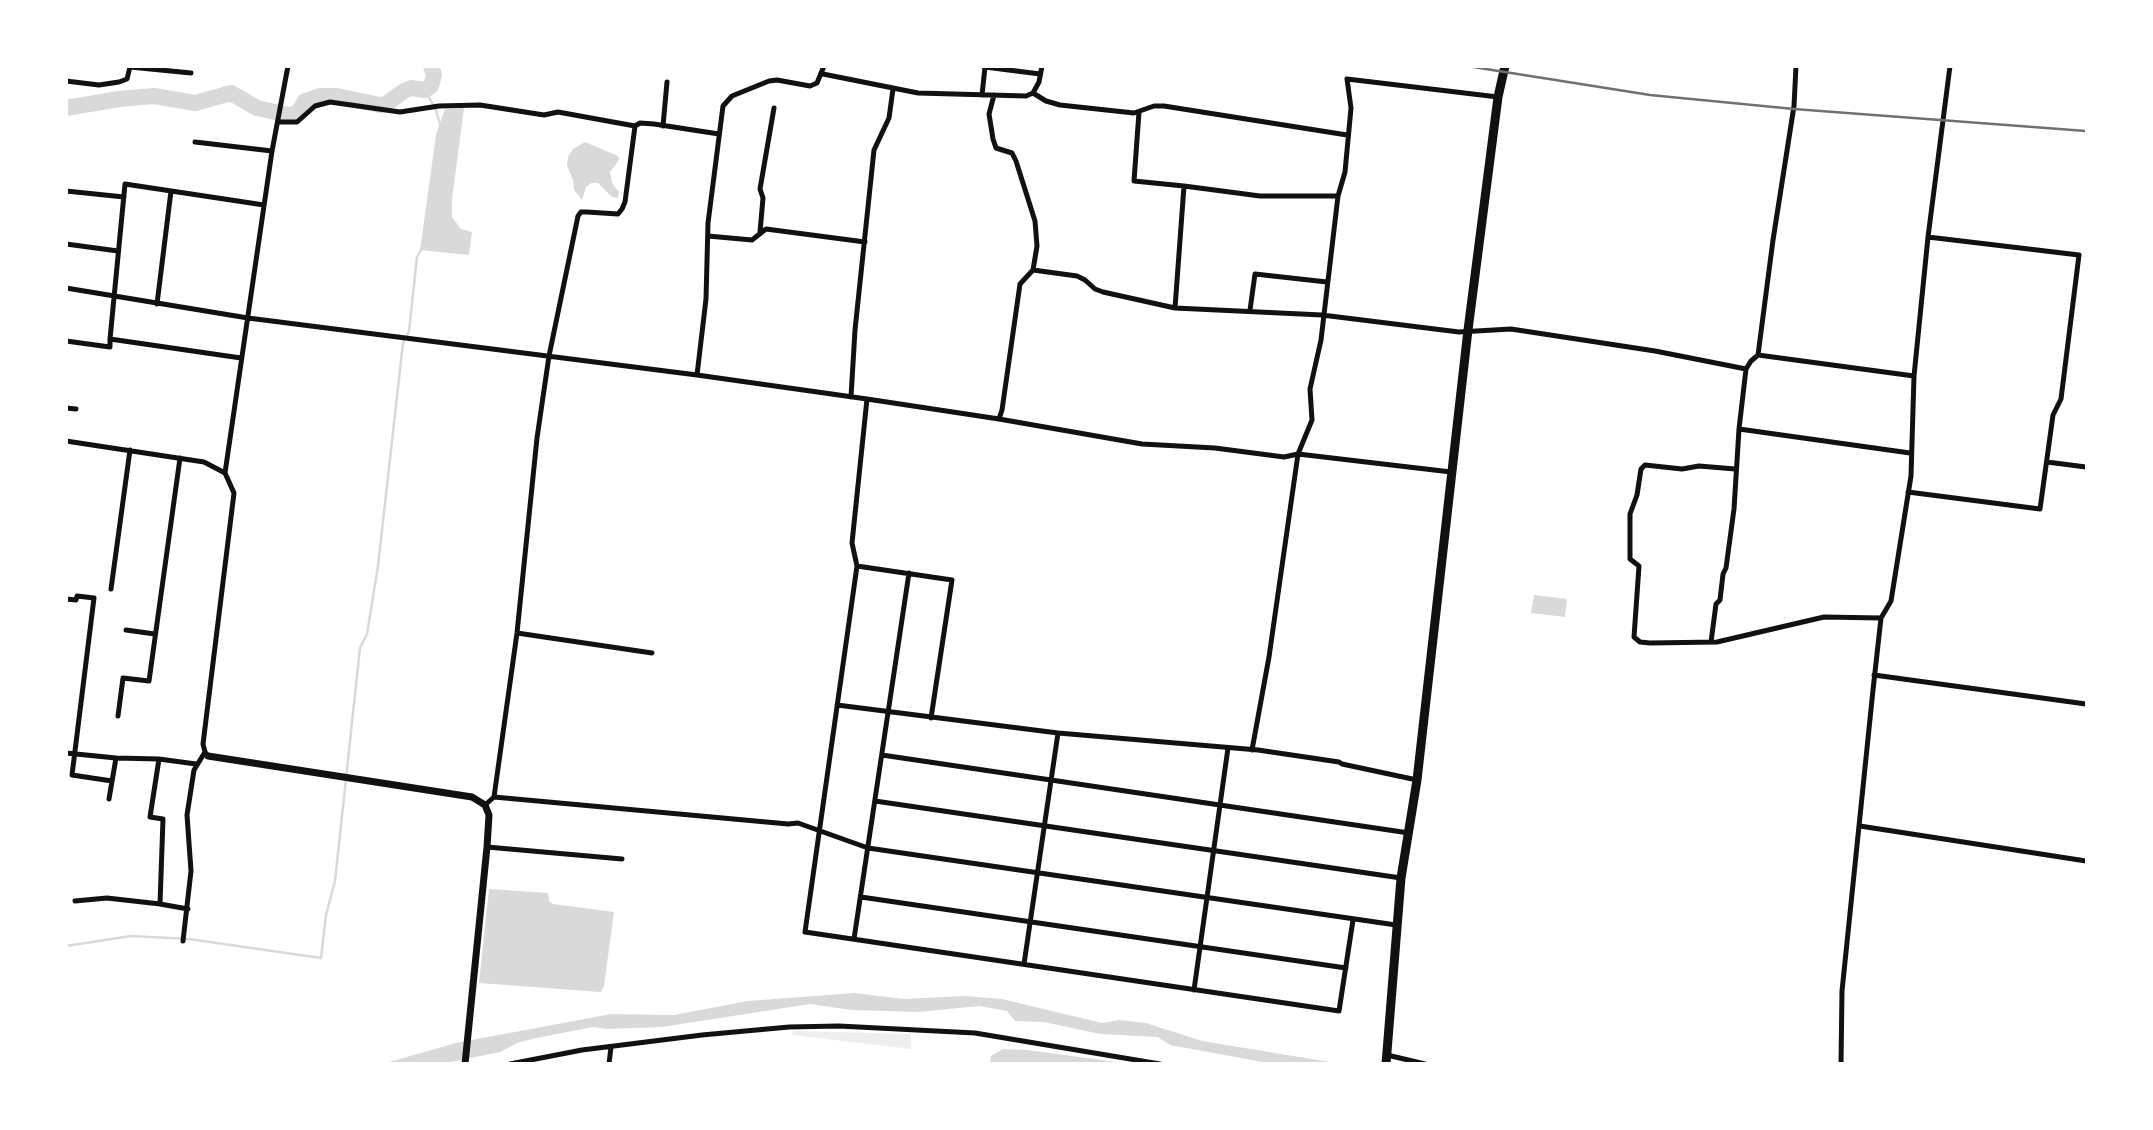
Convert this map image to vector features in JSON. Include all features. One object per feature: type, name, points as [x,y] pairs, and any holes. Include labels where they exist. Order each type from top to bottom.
[{"type":"main road","points":[[1386,1059],[1401,878],[1417,780],[1468,330],[1498,97],[1505,66]]},
{"type":"street","points":[[206,754],[204,735],[234,493],[225,473],[272,151],[288,66]]},
{"type":"street","points":[[698,375],[706,299],[708,236],[723,106],[732,96],[769,81],[810,86],[817,83],[823,74],[824,66]]},
{"type":"street","points":[[823,74],[918,93],[1026,96],[1033,93],[1042,66]]},
{"type":"street","points":[[1758,355],[1794,109],[1796,66]]},
{"type":"street","points":[[1841,1063],[1842,991],[1874,676],[1881,618],[1891,601],[1911,477],[1914,376],[1928,237],[1950,66]]},
{"type":"street","points":[[66,81],[99,85],[118,82],[127,79],[130,67],[191,73]]},
{"type":"street","points":[[982,94],[985,67],[1040,74]]},
{"type":"street","points":[[1252,750],[1269,657],[1298,454],[1312,420],[1310,389],[1321,340],[1338,196],[1345,172],[1351,108],[1347,79],[1498,97]]},
{"type":"street","points":[[663,126],[667,82]]},
{"type":"street","points":[[851,397],[855,330],[874,150],[889,118],[893,89]]},
{"type":"street","points":[[1033,93],[1059,105],[1139,112],[1154,106],[1164,106],[1347,135]]},
{"type":"street","points":[[993,95],[989,114],[993,139],[996,148],[1012,153],[1016,161],[1035,221],[1037,246],[1033,270],[1020,284],[999,419]]},
{"type":"street","points":[[280,117],[297,122],[314,106],[330,102],[400,112],[480,105],[544,115],[558,112],[635,126],[640,123],[719,134]]},
{"type":"street","points":[[760,232],[763,198],[760,189],[774,108]]},
{"type":"street","points":[[1139,112],[1134,181],[1261,195],[1338,196]]},
{"type":"street","points":[[485,805],[494,797],[517,633],[537,438],[549,356],[578,216],[581,212],[618,214],[622,209],[635,126]]},
{"type":"street","points":[[195,142],[272,151]]},
{"type":"street","points":[[66,341],[110,347],[125,184],[264,205]]},
{"type":"street","points":[[1175,308],[1184,186]]},
{"type":"street","points":[[66,191],[124,197]]},
{"type":"street","points":[[157,304],[171,191]]},
{"type":"street","points":[[708,236],[751,240],[766,229],[865,242]]},
{"type":"street","points":[[1908,492],[2040,509],[2053,415],[2061,399],[2079,255],[1928,237]]},
{"type":"street","points":[[66,244],[118,251]]},
{"type":"street","points":[[1033,270],[1077,276],[1103,292],[1175,308],[1322,315],[1459,332],[1511,329],[1655,351],[1746,369]]},
{"type":"street","points":[[1250,310],[1255,274],[1327,282]]},
{"type":"street","points":[[66,288],[248,318],[867,399],[1142,444],[1215,448],[1284,457],[1298,454],[1451,472]]},
{"type":"street","points":[[110,339],[241,358]]},
{"type":"street","points":[[1711,642],[1716,604],[1720,600],[1726,568],[1746,369],[1751,360],[1758,355],[1914,376]]},
{"type":"street","points":[[867,399],[852,543],[857,566],[805,932],[1339,1011],[1353,920]]},
{"type":"street","points":[[66,408],[76,410]]},
{"type":"street","points":[[1739,429],[1910,453]]},
{"type":"street","points":[[66,441],[204,462],[225,473]]},
{"type":"street","points":[[111,589],[130,450]]},
{"type":"street","points":[[118,716],[123,678],[149,681],[180,458]]},
{"type":"street","points":[[2047,462],[2087,467]]},
{"type":"street","points":[[1735,469],[1699,466],[1682,469],[1646,465],[1641,469],[1637,495],[1630,514],[1630,559],[1639,566],[1634,637],[1640,642],[1711,642],[1824,617],[1881,618]]},
{"type":"street","points":[[857,566],[952,580],[932,718]]},
{"type":"street","points":[[854,939],[909,573]]},
{"type":"street","points":[[66,599],[76,600],[77,596],[94,598],[70,753],[72,775],[112,781]]},
{"type":"street","points":[[126,630],[155,634]]},
{"type":"street","points":[[517,633],[652,653]]},
{"type":"street","points":[[1874,676],[2087,704]]},
{"type":"street","points":[[837,705],[1058,733],[1252,750],[1339,762],[1417,780]]},
{"type":"street","points":[[1024,964],[1058,733]]},
{"type":"street","points":[[1194,990],[1228,748]]},
{"type":"street","points":[[70,753],[196,764]]},
{"type":"street","points":[[183,941],[191,871],[187,815],[196,764],[206,754]]},
{"type":"street","points":[[206,754],[472,797],[485,805],[489,815],[487,847],[465,1063]]},
{"type":"street","points":[[882,755],[1409,833]]},
{"type":"street","points":[[109,799],[116,758]]},
{"type":"street","points":[[159,759],[150,817],[163,819],[160,904]]},
{"type":"street","points":[[494,797],[797,823],[868,848],[1396,925]]},
{"type":"street","points":[[875,801],[1401,878]]},
{"type":"street","points":[[1860,826],[2087,860]]},
{"type":"street","points":[[487,847],[622,859]]},
{"type":"street","points":[[861,897],[1346,968]]},
{"type":"street","points":[[75,901],[107,898],[188,909]]},
{"type":"street","points":[[510,1063],[611,1047],[751,1029],[789,1027],[864,1027],[975,1033],[1160,1063]]},
{"type":"street","points":[[609,1063],[611,1047]]},
{"type":"street","points":[[1386,1059],[1425,1063]]},
{"type":"shaded area","points":[[464,108],[452,217],[461,229],[472,232],[469,255],[420,250],[436,135],[445,109]]},
{"type":"shaded area","points":[[585,142],[618,156],[619,160],[610,172],[612,183],[619,192],[618,198],[612,197],[598,183],[591,183],[586,187],[582,200],[574,190],[567,166],[568,157],[573,149]]},
{"type":"shaded area","points":[[1534,595],[1567,599],[1565,617],[1531,613]]},
{"type":"shaded area","points":[[489,889],[548,893],[549,901],[553,904],[614,912],[601,992],[479,983]]},
{"type":"shaded area","points":[[855,993],[903,999],[965,996],[1002,999],[1102,1023],[1119,1020],[1146,1023],[1202,1041],[1336,1063],[1268,1063],[1170,1045],[1158,1037],[1100,1034],[1044,1022],[1015,1021],[1007,1011],[979,1006],[918,1012],[851,1010],[810,1004],[662,1027],[593,1027],[536,1038],[517,1043],[500,1052],[446,1063],[382,1064],[456,1043],[611,1014],[674,1015],[748,1001]]},
{"type":"shaded area","points":[[793,1031],[911,1034],[911,1049],[792,1035]]},
{"type":"shaded area","points":[[1003,1049],[1124,1063],[990,1063],[991,1056]]},
{"type":"waterway","points":[[66,108],[154,96],[195,103],[231,93],[257,108],[289,115],[298,113],[305,101],[320,96],[337,96],[380,105],[411,88],[425,90],[431,86],[434,75],[431,66]]},
{"type":"waterway","points":[[425,90],[436,110],[441,128]]},
{"type":"waterway","points":[[66,946],[131,936],[189,939],[321,958],[326,915],[335,881],[360,648],[367,634],[378,566],[403,343],[409,331],[417,257],[422,248]]},
{"type":"railway","points":[[1467,66],[1650,95],[1794,109],[2086,131]]}]
